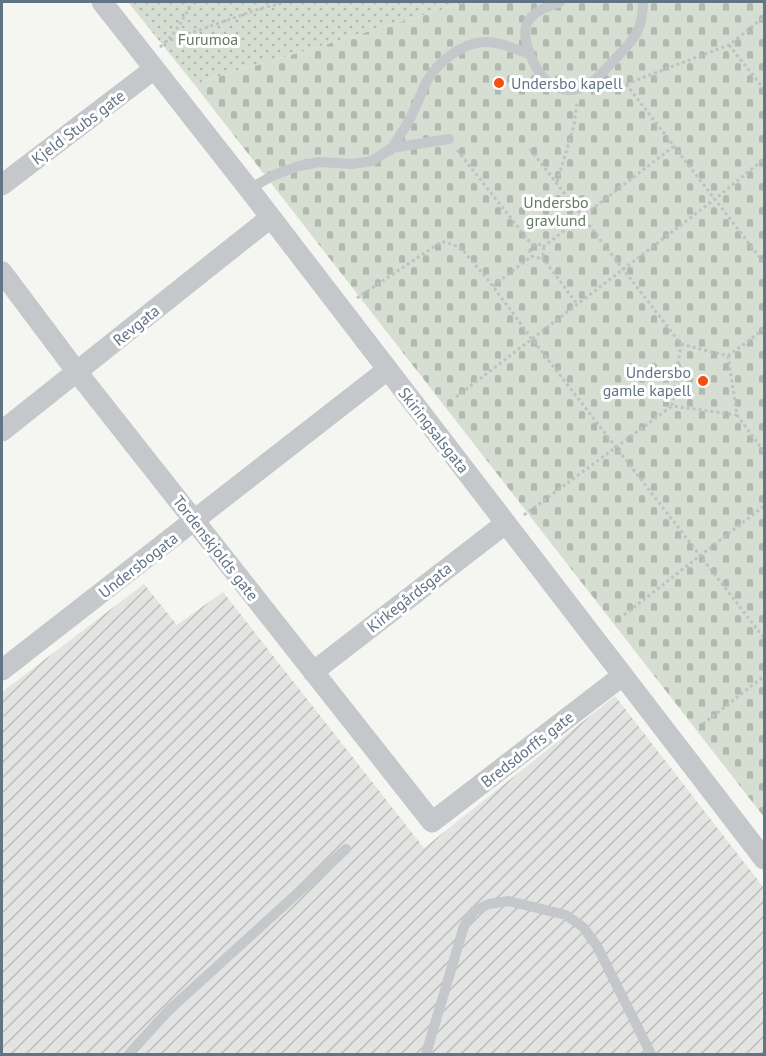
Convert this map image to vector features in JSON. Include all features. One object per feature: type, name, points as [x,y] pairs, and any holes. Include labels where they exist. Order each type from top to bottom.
[{"type":"street","name":"Skiringsalsgata","points":[[102,2],[249,189],[765,859]]},
{"type":"street","name":"Kjeld Stubs gate","points":[[2,185],[154,69]]},
{"type":"street","name":"Revgata","points":[[2,432],[270,218]]},
{"type":"street","name":"Tordenskjolds gate","points":[[2,272],[77,372],[432,822]]},
{"type":"street","name":"Undersbogata","points":[[2,670],[387,370]]},
{"type":"street","name":"Kirkegårdsgata","points":[[312,672],[507,525]]},
{"type":"street","name":"Bredsdorffs gate","points":[[432,822],[622,676]]},
{"type":"lane","points":[[560,2],[535,13],[528,22],[525,34],[529,54],[548,82],[564,90],[577,90],[590,84],[631,42],[640,28],[643,2]]},
{"type":"lane","points":[[392,148],[412,114],[428,79],[451,55],[473,44],[486,41],[500,43],[529,54]]},
{"type":"lane","points":[[249,189],[274,175],[299,166],[319,162],[352,164],[372,161],[392,148],[449,140]]},
{"type":"lane","points":[[129,1054],[168,1011],[346,849]]},
{"type":"lane","points":[[426,1054],[464,926],[474,911],[489,904],[508,901],[566,915],[583,927],[597,946],[651,1054]]},
{"type":"path","points":[[158,48],[183,18],[192,2]]},
{"type":"path","points":[[165,42],[259,9],[286,2]]},
{"type":"path","points":[[765,16],[729,45],[626,84],[765,263]]},
{"type":"path","points":[[729,45],[765,89]]},
{"type":"path","points":[[557,182],[578,107],[577,90]]},
{"type":"path","points":[[449,140],[533,246]]},
{"type":"path","points":[[543,248],[674,146]]},
{"type":"path","points":[[530,148],[681,344],[728,356]]},
{"type":"path","points":[[456,397],[765,159]]},
{"type":"path","points":[[340,309],[438,244],[444,242],[460,247],[765,638]]},
{"type":"path","points":[[542,257],[537,259],[532,256],[530,249],[537,244],[543,248]]},
{"type":"path","points":[[542,257],[543,248]]},
{"type":"path","points":[[492,286],[532,256]]},
{"type":"path","points":[[542,257],[577,304]]},
{"type":"path","points":[[728,356],[765,328]]},
{"type":"path","points":[[672,406],[681,344]]},
{"type":"path","points":[[728,356],[737,415],[765,453]]},
{"type":"path","points":[[507,525],[672,406],[737,415]]},
{"type":"path","points":[[624,615],[765,506]]},
{"type":"path","points":[[703,723],[765,676]]},
{"type":"shaded area","points":[[144,584],[177,625],[223,592],[424,848],[615,696],[764,888],[764,1054],[2,1054],[2,692]]},
{"type":"green space","name":"Furumoa","points":[[128,2],[466,2],[194,84]]},
{"type":"green space","name":"Undersbo gravlund","points":[[466,2],[764,2],[764,817],[194,84]]},
{"type":"place","name":"Undersbo kapell","points":[[499,83]]},
{"type":"place","name":"Undersbo gamle kapell","points":[[703,381]]}]
